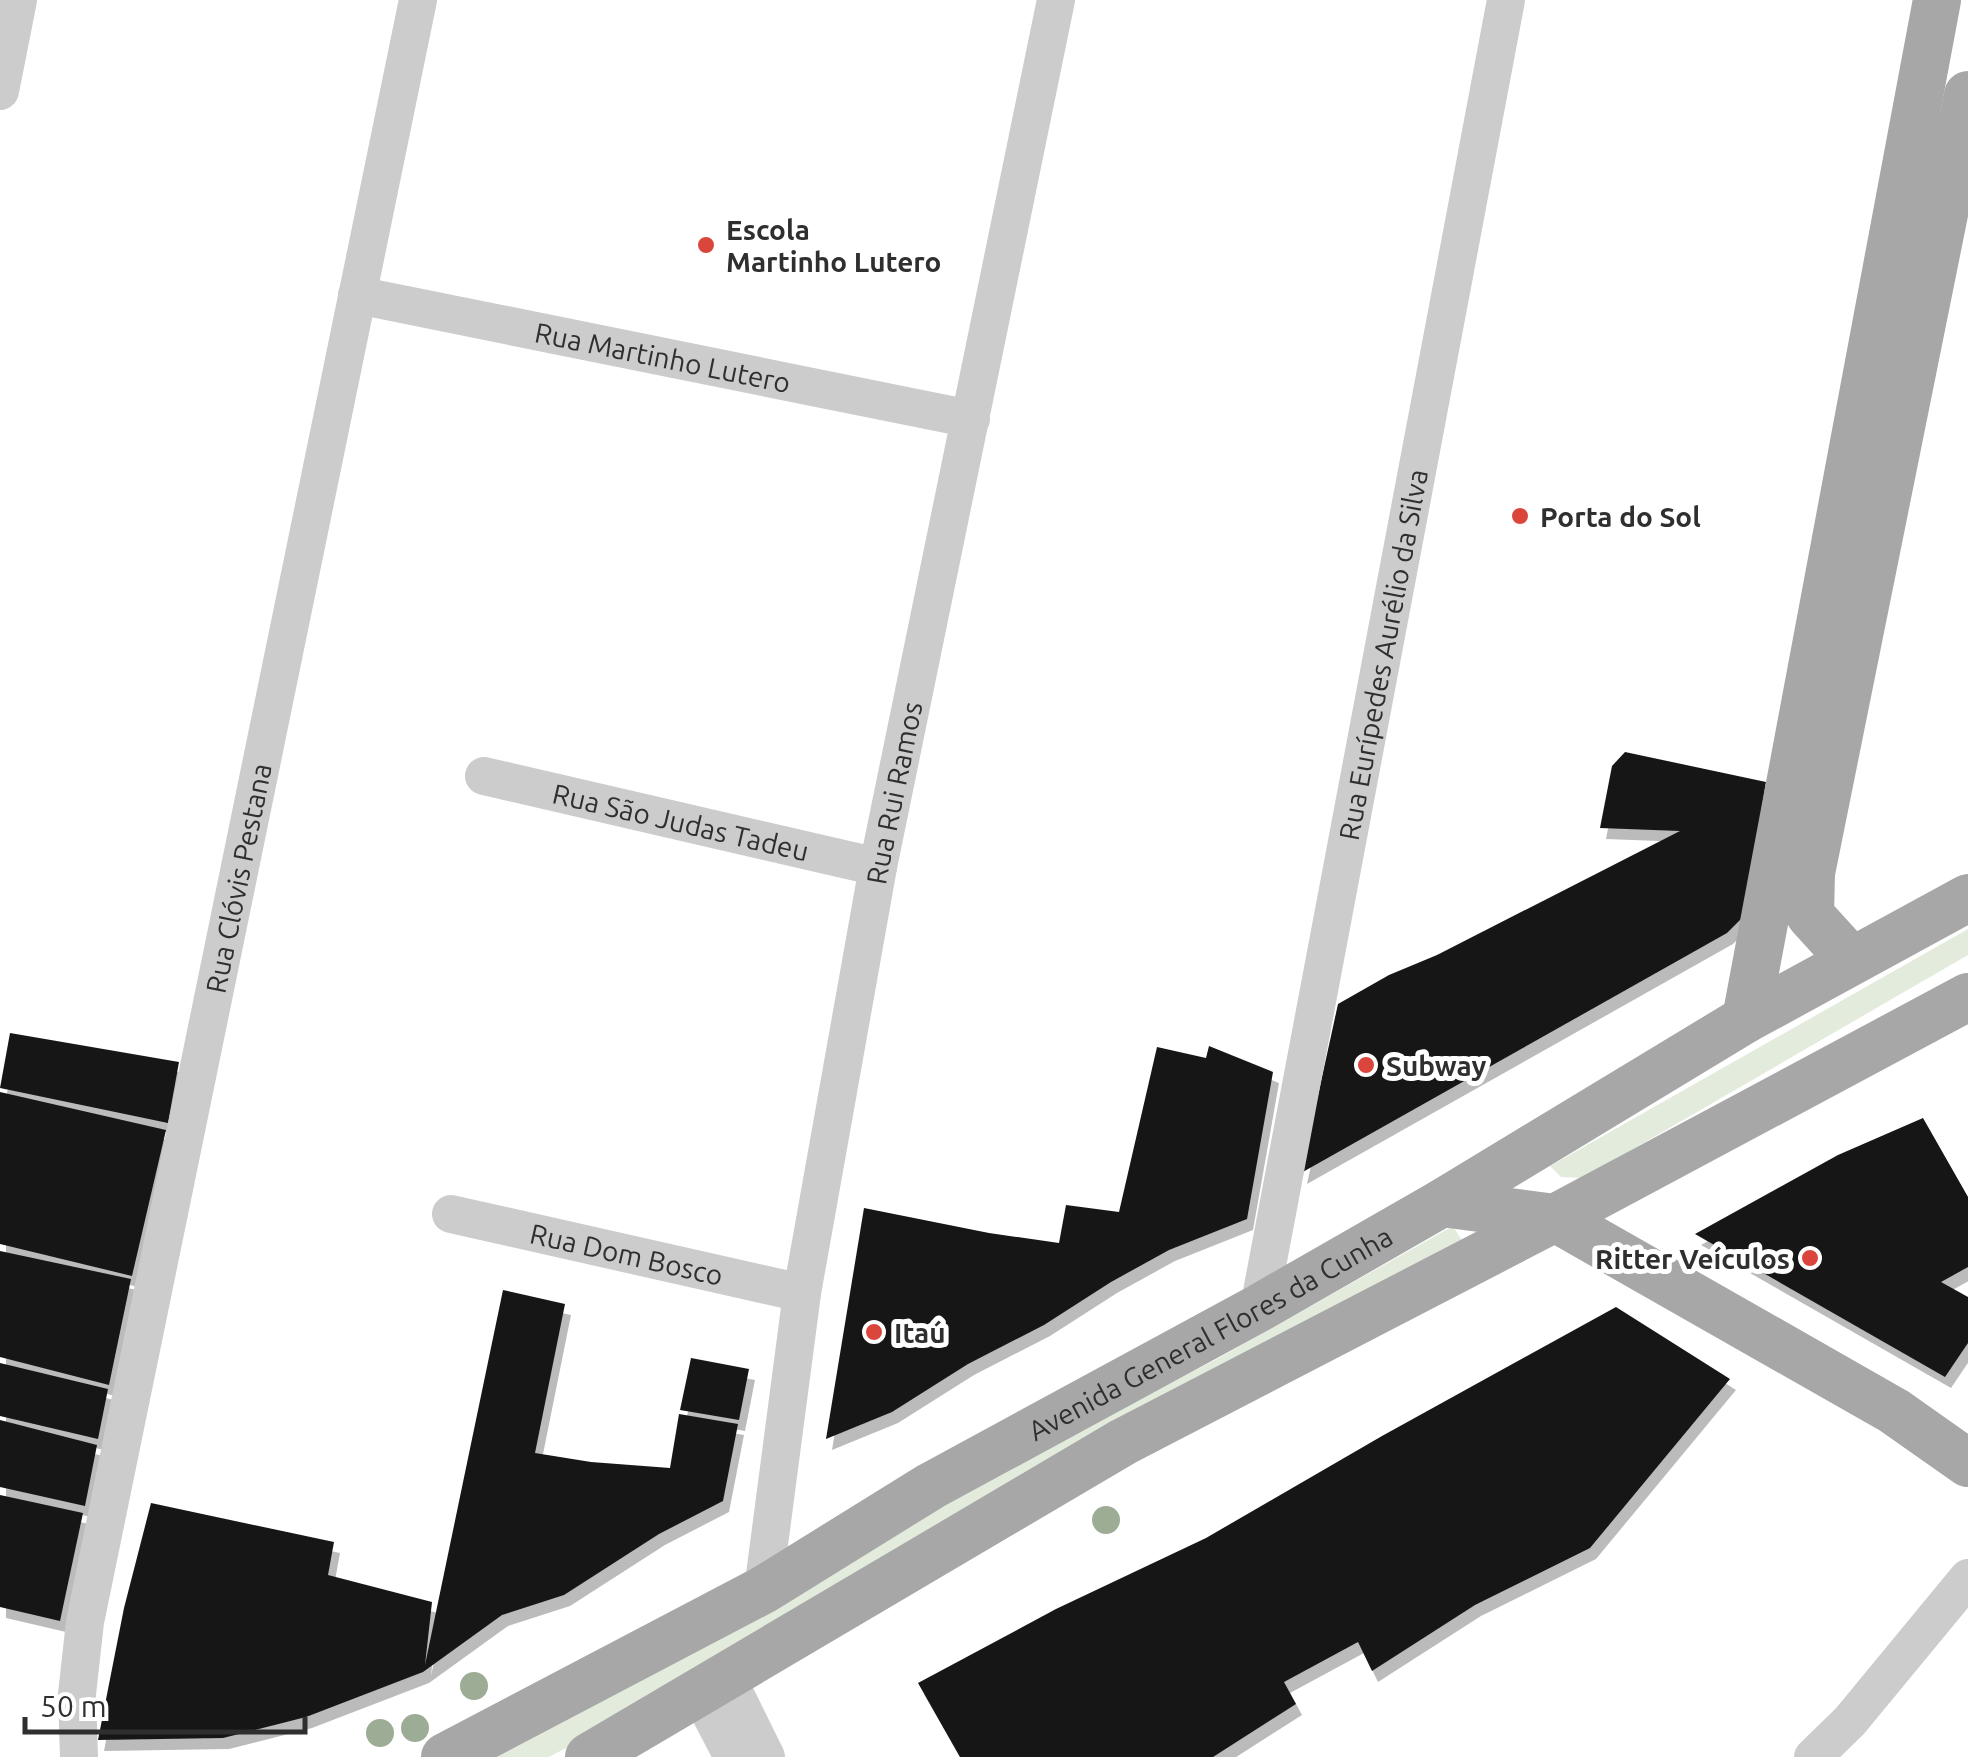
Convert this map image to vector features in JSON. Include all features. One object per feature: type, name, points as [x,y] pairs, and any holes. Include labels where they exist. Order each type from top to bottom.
[{"type":"main road","points":[[1851,960],[1810,915],[1811,873],[1931,252],[1936,0]]},
{"type":"main road","points":[[1746,1019],[1968,95]]},
{"type":"main road","name":"Avenida General Flores da Cunha","points":[[445,1757],[763,1590],[930,1486],[1259,1308],[1442,1204],[1746,1019],[1968,898]]},
{"type":"main road","name":"Avenida General Flores da Cunha","points":[[589,1757],[1123,1442],[1555,1218],[1968,997]]},
{"type":"main road","points":[[1442,1204],[1555,1218],[1894,1411],[1968,1463]]},
{"type":"street","points":[[0,92],[18,0]]},
{"type":"street","name":"Rua Clóvis Pestana","points":[[79,1757],[77,1694],[84,1622],[418,0]]},
{"type":"street","name":"Rua Rui Ramos","points":[[763,1590],[802,1293],[878,866],[1055,0]]},
{"type":"street","name":"Rua Eurípedes Aurélio da Silva","points":[[1259,1308],[1506,0]]},
{"type":"street","name":"Rua Martinho Lutero","points":[[356,295],[971,419]]},
{"type":"street","name":"Rua São Judas Tadeu","points":[[484,776],[878,866]]},
{"type":"street","name":"Rua Dom Bosco","points":[[451,1214],[802,1293]]},
{"type":"street","points":[[1812,1757],[1850,1721],[1968,1578]]},
{"type":"street","points":[[712,1684],[733,1757]]},
{"type":"street","points":[[712,1684],[766,1757]]},
{"type":"shaded area","points":[[1968,929],[1968,955],[1583,1178],[1561,1177],[1550,1166]]},
{"type":"shaded area","points":[[1453,1226],[1463,1242],[700,1677],[549,1757],[495,1757],[991,1475],[1217,1359]]},
{"type":"building","points":[[1625,752],[1766,782],[1744,916],[1727,933],[1301,1173],[1338,1004],[1680,831],[1600,828],[1612,766]]},
{"type":"building","points":[[10,1033],[179,1062],[168,1123],[0,1088]]},
{"type":"building","points":[[1209,1046],[1273,1072],[1247,1219],[1169,1250],[1044,1325],[968,1364],[892,1412],[826,1439],[864,1208],[1059,1243],[1066,1205],[1119,1212],[1157,1047],[1206,1058]]},
{"type":"building","points":[[0,1092],[166,1130],[132,1276],[0,1244]]},
{"type":"building","points":[[1923,1118],[1968,1197],[1968,1267],[1941,1282],[1968,1297],[1968,1343],[1945,1377],[1695,1234],[1838,1155]]},
{"type":"building","points":[[0,1251],[131,1279],[109,1385],[0,1357]]},
{"type":"building","points":[[503,1290],[565,1304],[535,1453],[670,1468],[679,1414],[738,1424],[723,1501],[659,1534],[564,1595],[502,1615],[423,1672],[306,1717],[223,1738],[98,1740],[124,1608],[151,1503],[334,1542],[328,1575],[432,1602],[425,1665]]},
{"type":"building","points":[[1616,1307],[1730,1379],[1590,1548],[1475,1605],[1372,1671],[1358,1642],[1284,1682],[1296,1704],[1213,1757],[960,1757],[918,1683],[1056,1609],[1206,1538]]},
{"type":"building","points":[[691,1358],[749,1369],[739,1420],[680,1410]]},
{"type":"building","points":[[0,1363],[108,1389],[98,1439],[0,1416]]},
{"type":"building","points":[[0,1420],[97,1445],[85,1506],[0,1487]]},
{"type":"building","points":[[0,1495],[83,1513],[60,1621],[0,1607]]},
{"type":"place","name":"Escola Martinho Lutero","points":[[706,245]]},
{"type":"place","name":"Porta do Sol","points":[[1520,516]]},
{"type":"place","name":"Subway","points":[[1366,1065]]},
{"type":"place","name":"Ritter Veículos","points":[[1810,1258]]},
{"type":"place","name":"Itaú","points":[[874,1332]]}]
